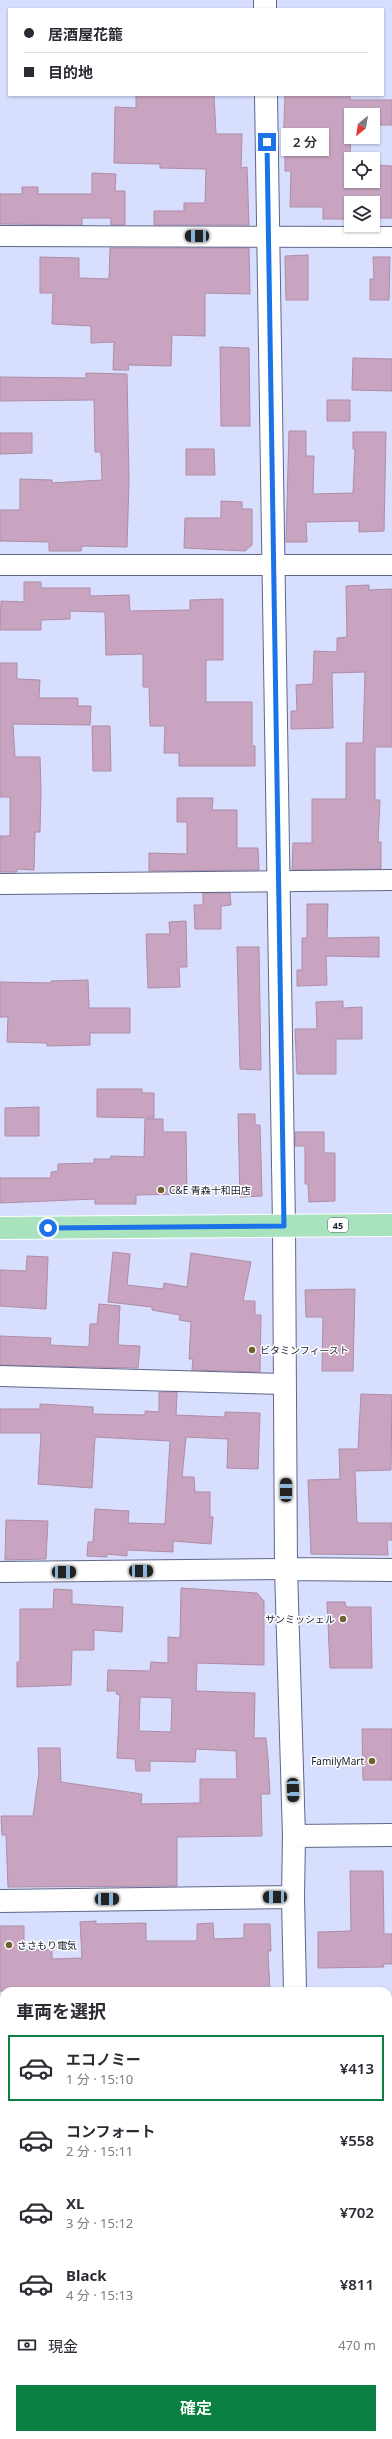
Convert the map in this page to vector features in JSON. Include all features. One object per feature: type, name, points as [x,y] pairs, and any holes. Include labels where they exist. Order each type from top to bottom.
[{"type":"main road","name":"45","points":[[0,1228],[392,1225]]},
{"type":"street","points":[[266,96],[277,881],[284,1226],[286,1569],[294,1836],[293,1897],[295,1987]]},
{"type":"street","points":[[0,236],[392,237]]},
{"type":"street","points":[[0,565],[392,564]]},
{"type":"street","points":[[0,884],[392,880]]},
{"type":"street","points":[[0,1376],[285,1384]]},
{"type":"street","points":[[0,1572],[286,1569],[392,1570]]},
{"type":"street","points":[[294,1836],[392,1835]]},
{"type":"street","points":[[0,1901],[293,1897]]},
{"type":"building","points":[[136,96],[214,96],[216,134],[242,134],[241,168],[247,167],[249,225],[154,225],[154,211],[184,211],[184,203],[205,203],[206,169],[160,168],[160,164],[114,163],[115,107],[136,108]]},
{"type":"building","points":[[285,96],[350,96],[350,100],[392,100],[392,125],[380,125],[380,108],[344,108],[344,144],[350,144],[350,152],[344,152],[344,188],[380,188],[380,165],[392,166],[392,218],[380,218],[380,196],[344,196],[344,219],[323,219],[323,207],[290,207],[291,171],[285,171],[285,151],[283,151]]},
{"type":"building","points":[[92,173],[116,174],[115,191],[125,191],[125,225],[111,225],[111,218],[82,218],[82,225],[0,224],[0,194],[22,194],[22,187],[38,187],[38,194],[92,194]]},
{"type":"building","points":[[110,248],[249,248],[250,294],[205,293],[205,336],[172,335],[171,366],[128,365],[129,370],[113,370],[114,342],[91,343],[91,326],[52,324],[53,293],[40,293],[40,257],[79,258],[79,278],[109,279]]},
{"type":"building","points":[[308,255],[308,300],[286,300],[285,256]]},
{"type":"building","points":[[373,257],[390,257],[389,300],[370,300],[370,279],[374,279]]},
{"type":"building","points":[[220,347],[249,348],[250,426],[221,426]]},
{"type":"building","points":[[353,358],[392,359],[392,391],[352,390]]},
{"type":"building","points":[[86,373],[127,374],[129,480],[127,547],[82,546],[81,551],[49,551],[49,542],[0,541],[0,510],[20,510],[20,479],[52,480],[52,483],[102,480],[101,452],[95,452],[94,400],[0,401],[0,377],[86,378]]},
{"type":"building","points":[[327,400],[350,400],[350,421],[327,421]]},
{"type":"building","points":[[289,431],[306,431],[306,456],[314,456],[313,494],[353,493],[355,449],[353,449],[353,432],[386,432],[384,531],[359,532],[359,521],[306,522],[307,542],[286,542]]},
{"type":"building","points":[[0,433],[32,433],[32,453],[0,454]]},
{"type":"building","points":[[186,449],[214,449],[215,475],[186,475]]},
{"type":"building","points":[[221,501],[242,502],[242,509],[252,509],[252,545],[245,551],[184,548],[185,518],[221,518]]},
{"type":"building","points":[[24,582],[41,582],[41,588],[90,588],[90,596],[129,595],[130,611],[190,610],[190,600],[223,599],[223,660],[206,660],[206,702],[252,702],[252,746],[255,746],[255,766],[179,766],[179,753],[164,753],[165,726],[150,726],[149,687],[143,687],[143,654],[106,655],[105,612],[70,611],[70,619],[41,620],[41,630],[0,630],[1,601],[24,602]]},
{"type":"building","points":[[369,585],[369,590],[392,589],[392,747],[375,747],[375,800],[380,800],[378,842],[381,842],[381,869],[292,870],[293,843],[312,843],[312,799],[346,799],[346,743],[363,743],[365,672],[332,673],[333,728],[291,729],[291,711],[297,711],[296,685],[313,684],[314,651],[337,652],[337,638],[347,637],[346,586]]},
{"type":"building","points":[[0,663],[17,663],[17,679],[40,680],[39,698],[78,698],[78,706],[91,706],[90,725],[13,724],[15,757],[40,757],[40,832],[35,832],[34,870],[17,869],[17,872],[0,872],[0,836],[10,836],[10,797],[0,797]]},
{"type":"building","points":[[92,726],[110,726],[111,771],[93,771]]},
{"type":"building","points":[[177,798],[213,798],[212,810],[237,810],[237,848],[258,848],[259,870],[149,871],[149,853],[187,854],[187,822],[177,822]]},
{"type":"building","points":[[203,893],[230,893],[231,905],[221,906],[221,929],[195,929],[194,905],[203,905]]},
{"type":"building","points":[[307,904],[328,904],[327,938],[379,937],[379,957],[326,956],[327,985],[297,986],[297,970],[302,970],[302,938],[307,938]]},
{"type":"building","points":[[186,921],[187,967],[179,967],[180,987],[148,988],[146,934],[170,934],[169,922]]},
{"type":"building","points":[[237,947],[259,947],[261,1070],[240,1069]]},
{"type":"building","points":[[88,980],[89,1008],[130,1008],[130,1033],[90,1033],[90,1045],[47,1046],[47,1043],[7,1042],[8,1017],[0,1017],[0,982],[51,983],[51,981]]},
{"type":"building","points":[[343,1001],[343,1008],[362,1007],[362,1039],[336,1039],[336,1074],[297,1074],[295,1029],[317,1029],[316,1002]]},
{"type":"building","points":[[97,1089],[142,1089],[142,1093],[154,1093],[154,1118],[97,1117]]},
{"type":"building","points":[[39,1107],[39,1136],[5,1136],[5,1108]]},
{"type":"building","points":[[238,1114],[255,1114],[255,1125],[260,1125],[262,1196],[240,1197]]},
{"type":"building","points":[[145,1119],[163,1119],[163,1132],[186,1132],[187,1194],[136,1195],[136,1204],[95,1204],[95,1199],[0,1203],[0,1178],[51,1178],[51,1172],[58,1171],[58,1164],[94,1163],[94,1159],[111,1159],[111,1156],[144,1157]]},
{"type":"building","points":[[295,1132],[324,1132],[324,1153],[335,1153],[335,1201],[309,1202],[308,1184],[305,1184],[305,1146],[295,1146]]},
{"type":"building","points":[[113,1252],[130,1254],[127,1285],[163,1289],[164,1283],[187,1287],[191,1253],[251,1262],[243,1301],[255,1301],[255,1315],[261,1315],[260,1372],[192,1370],[193,1359],[189,1359],[191,1322],[179,1320],[180,1315],[152,1310],[152,1307],[108,1302]]},
{"type":"building","points":[[27,1256],[48,1257],[46,1309],[0,1306],[0,1270],[26,1271]]},
{"type":"building","points":[[355,1289],[353,1371],[322,1371],[323,1317],[306,1317],[305,1290]]},
{"type":"building","points":[[99,1304],[120,1306],[118,1345],[140,1346],[138,1368],[0,1365],[0,1336],[51,1338],[50,1345],[89,1347],[90,1324],[97,1324]]},
{"type":"building","points":[[159,1392],[177,1392],[176,1415],[225,1417],[225,1412],[260,1413],[258,1469],[227,1468],[228,1439],[186,1437],[182,1477],[194,1477],[195,1492],[210,1492],[210,1517],[213,1517],[211,1544],[173,1541],[173,1552],[127,1550],[127,1556],[107,1554],[107,1557],[87,1556],[88,1542],[93,1542],[95,1509],[129,1511],[128,1523],[165,1524],[170,1441],[95,1437],[92,1488],[38,1484],[41,1433],[0,1433],[0,1409],[40,1409],[40,1404],[93,1407],[93,1414],[145,1415],[145,1411],[159,1412]]},
{"type":"building","points":[[361,1394],[392,1395],[391,1470],[355,1471],[357,1523],[392,1523],[392,1540],[387,1540],[388,1555],[311,1554],[308,1480],[340,1479],[339,1449],[358,1449]]},
{"type":"building","points":[[6,1520],[48,1521],[46,1559],[5,1560]]},
{"type":"building","points":[[181,1588],[257,1593],[264,1601],[264,1665],[197,1663],[196,1691],[255,1693],[254,1738],[266,1738],[270,1794],[261,1794],[262,1836],[177,1837],[177,1886],[8,1887],[6,1835],[2,1835],[1,1816],[33,1816],[39,1773],[38,1748],[60,1748],[61,1782],[142,1794],[141,1804],[200,1803],[200,1779],[237,1779],[236,1751],[196,1749],[195,1762],[150,1761],[150,1771],[136,1771],[135,1759],[117,1758],[120,1695],[116,1694],[117,1691],[107,1691],[108,1670],[150,1671],[151,1662],[168,1663],[168,1637],[180,1638]],"holes":[[[140,1697],[172,1698],[171,1732],[139,1731]]]},
{"type":"building","points":[[54,1589],[72,1590],[72,1604],[123,1607],[122,1632],[94,1630],[94,1650],[72,1650],[71,1685],[17,1687],[17,1662],[20,1662],[20,1609],[53,1609]]},
{"type":"building","points":[[327,1602],[345,1602],[346,1607],[371,1607],[372,1668],[330,1668]]},
{"type":"building","points":[[362,1729],[392,1729],[392,1780],[363,1780]]},
{"type":"building","points":[[350,1871],[383,1871],[384,1934],[392,1934],[392,1964],[383,1964],[384,1967],[318,1968],[318,1932],[351,1931]]},
{"type":"building","points":[[96,1921],[96,1924],[146,1923],[146,1941],[196,1941],[197,1924],[213,1923],[214,1939],[244,1938],[244,1924],[270,1924],[271,1951],[268,1951],[270,1987],[0,1987],[0,1926],[24,1926],[24,1950],[52,1950],[52,1959],[82,1958],[80,1922]]},
{"type":"place","name":"C&E 青森十和田店","points":[[161,1190]]},
{"type":"place","name":"ビタミンフィースト","points":[[252,1350]]},
{"type":"place","name":"サンミッシェル","points":[[343,1619]]},
{"type":"place","name":"FamilyMart","points":[[372,1761]]},
{"type":"place","name":"ささもり電気","points":[[9,1945]]},
{"type":"route","points":[[48,1228],[284,1226],[276,865],[267,142]]}]
